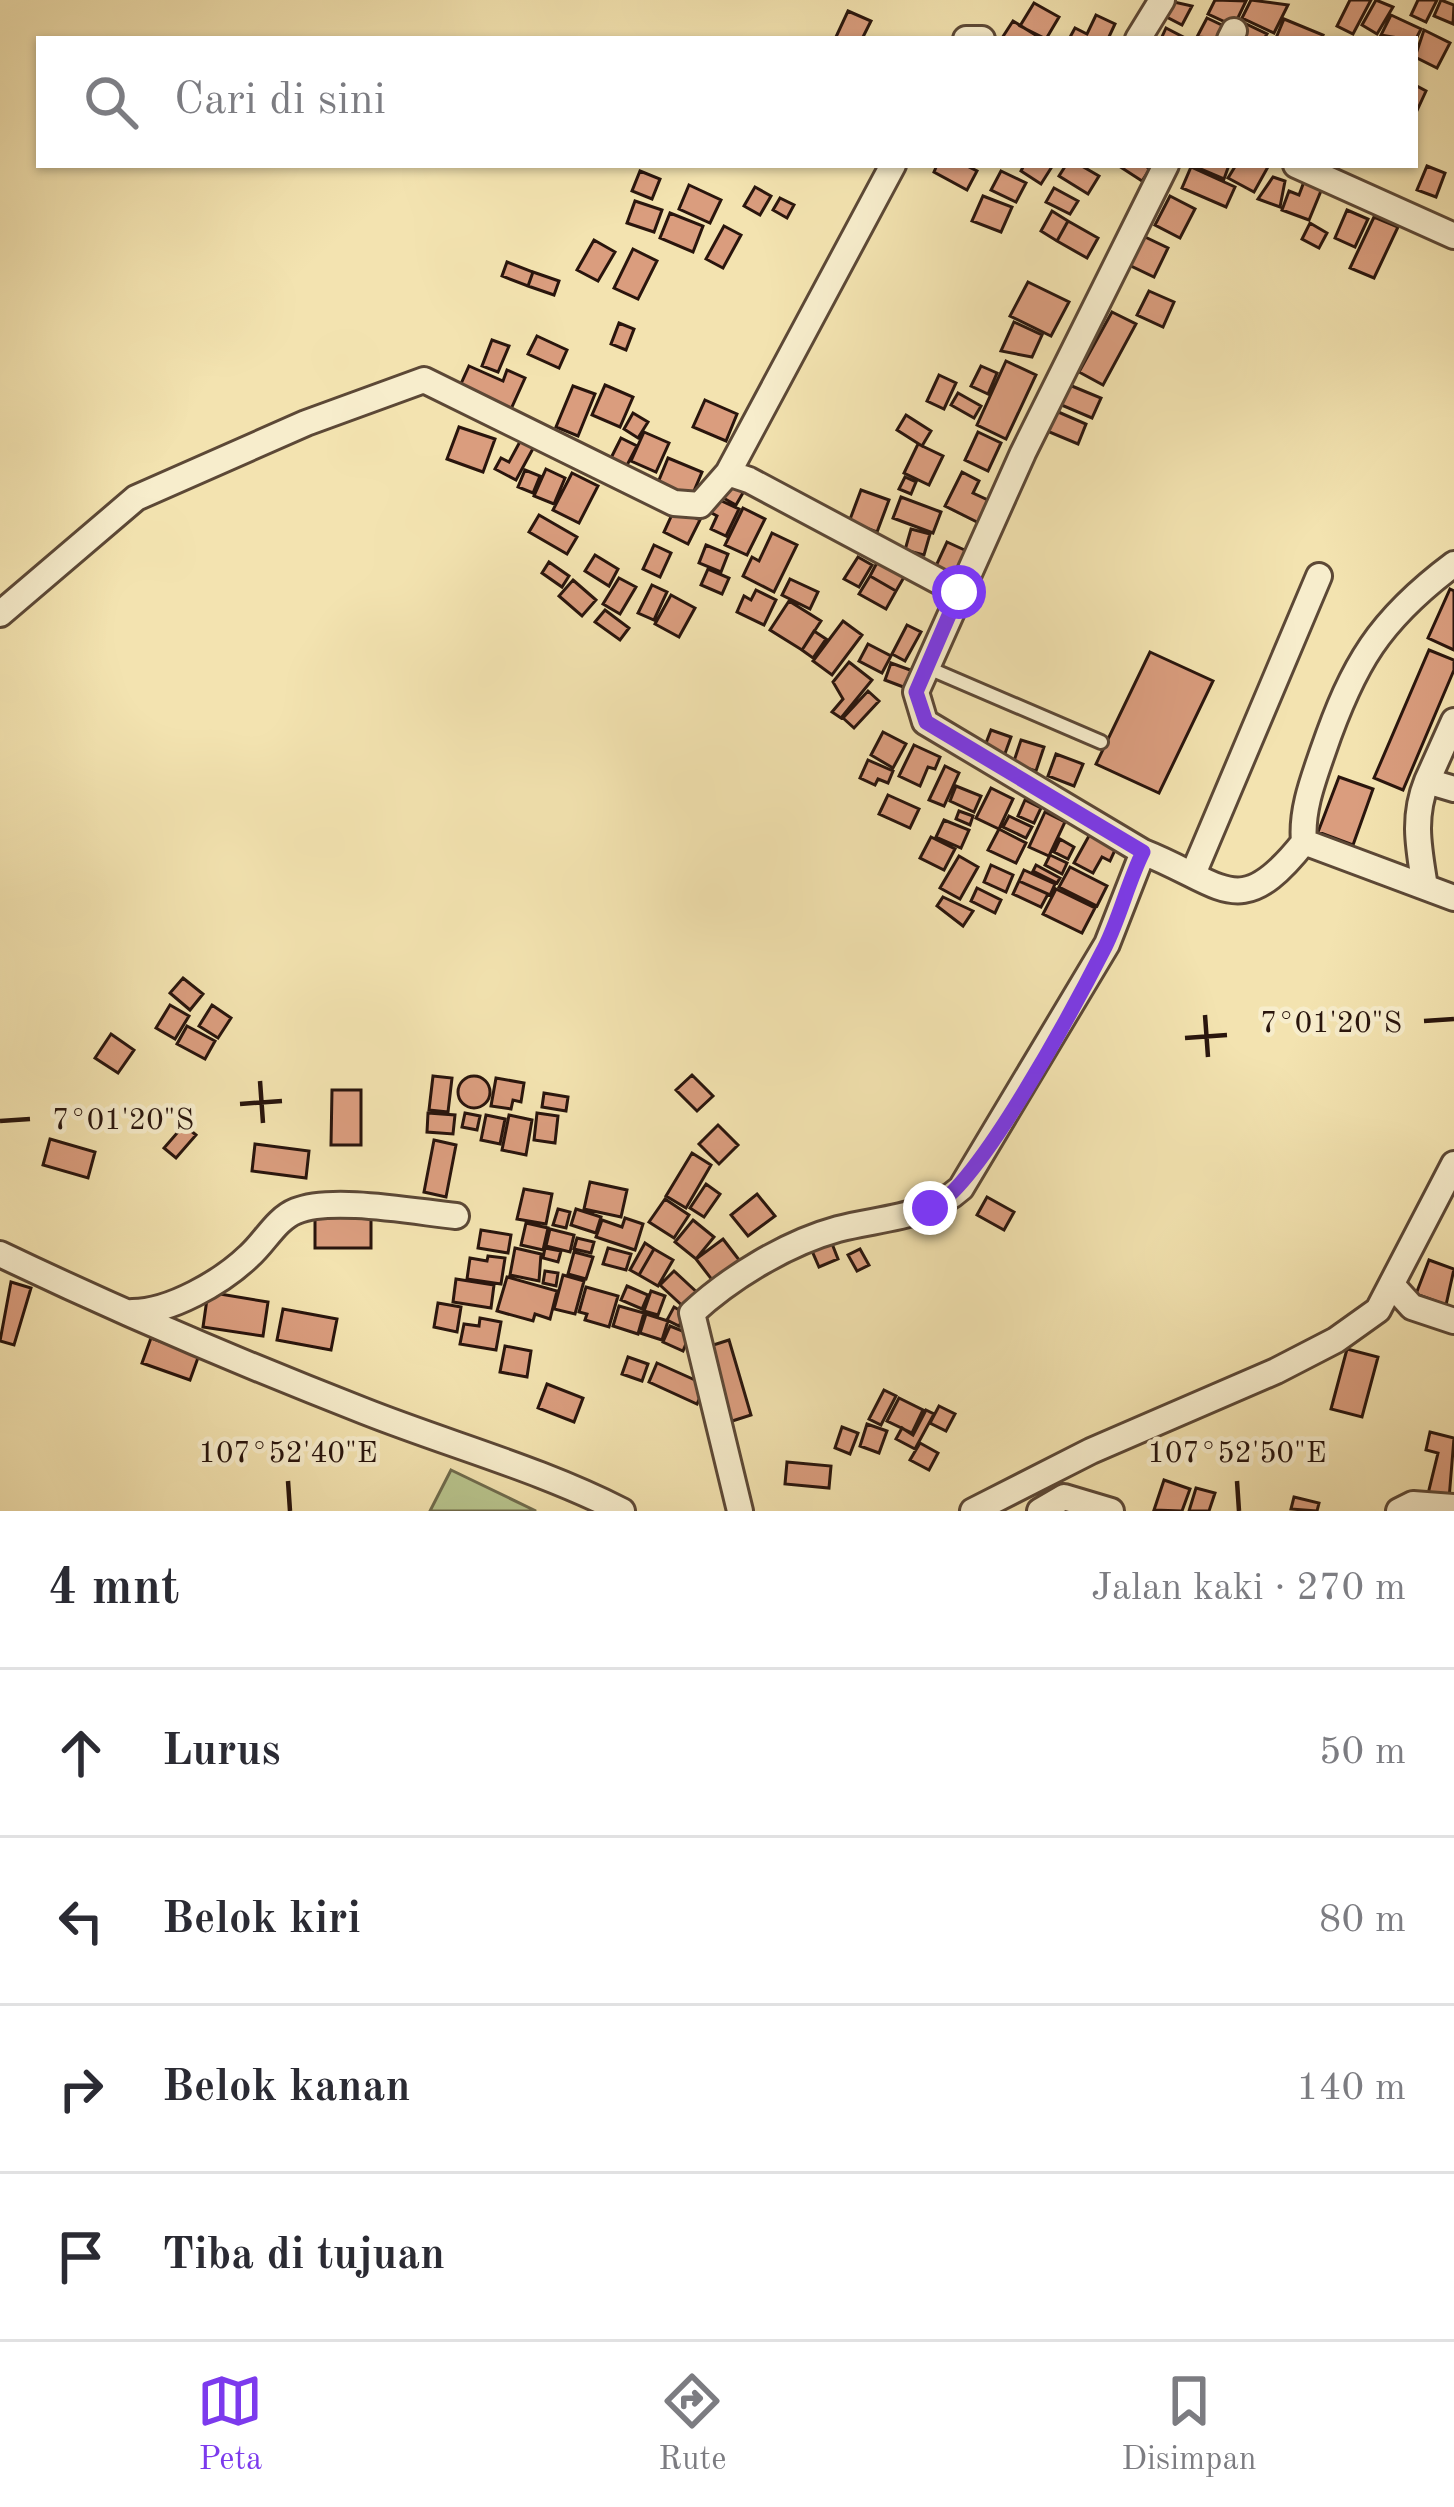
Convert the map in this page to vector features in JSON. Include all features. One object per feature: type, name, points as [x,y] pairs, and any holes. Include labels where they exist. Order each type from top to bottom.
[{"type":"street","points":[[1140,36],[1162,0]]},
{"type":"street","points":[[0,614],[136,498],[415,381],[430,382],[674,503],[700,505],[728,473],[891,168]]},
{"type":"street","points":[[1165,168],[926,667],[916,692],[926,722],[1143,852],[1226,890],[1256,890],[1279,874],[1304,842],[1313,780],[1358,659],[1391,618],[1454,564]]},
{"type":"street","points":[[1303,168],[1454,236]]},
{"type":"street","points":[[728,473],[959,592]]},
{"type":"street","points":[[1193,874],[1319,576]]},
{"type":"street","points":[[1424,887],[1416,821],[1427,781],[1454,721]]},
{"type":"street","points":[[1427,781],[1454,789]]},
{"type":"street","points":[[1304,842],[1454,898]]},
{"type":"street","points":[[740,1511],[692,1313],[796,1245],[836,1230],[938,1206],[961,1188],[1107,944],[1143,852]]},
{"type":"street","points":[[985,1509],[1336,1340],[1378,1310],[1454,1163]]},
{"type":"street","points":[[124,1312],[160,1309],[218,1279],[248,1258],[285,1217],[308,1207],[456,1216]]},
{"type":"street","points":[[0,1254],[124,1312],[364,1411],[560,1480],[622,1511]]},
{"type":"street","points":[[1393,1286],[1412,1307],[1454,1321]]},
{"type":"street","points":[[1040,1511],[1064,1497],[1111,1511]]},
{"type":"street","points":[[1400,1511],[1413,1504],[1454,1507]]},
{"type":"lane","points":[[926,667],[1101,742]]},
{"type":"green space","points":[[451,1470],[536,1511],[430,1511]]},
{"type":"building","points":[[1165,0],[1192,6],[1182,25],[1159,13]]},
{"type":"building","points":[[1215,0],[1246,1],[1234,26],[1208,14]]},
{"type":"building","points":[[1251,0],[1288,5],[1274,33],[1242,18]]},
{"type":"building","points":[[1350,0],[1371,0],[1353,34],[1337,26]]},
{"type":"building","points":[[1376,0],[1393,7],[1377,34],[1362,25]]},
{"type":"building","points":[[1418,0],[1437,0],[1426,22],[1411,15]]},
{"type":"building","points":[[1441,0],[1454,5],[1453,24],[1434,16]]},
{"type":"building","points":[[1034,3],[1059,17],[1048,36],[1020,26]]},
{"type":"building","points":[[848,11],[871,21],[864,36],[836,36]]},
{"type":"building","points":[[1096,15],[1115,24],[1109,36],[1071,36],[1075,28],[1087,34]]},
{"type":"building","points":[[1391,15],[1421,29],[1418,36],[1381,35]]},
{"type":"building","points":[[1207,18],[1230,29],[1226,36],[1198,36]]},
{"type":"building","points":[[1284,19],[1323,35],[1322,36],[1277,36]]},
{"type":"building","points":[[1013,21],[1037,36],[1003,36]]},
{"type":"building","points":[[1242,22],[1267,34],[1266,36],[1236,36]]},
{"type":"building","points":[[1424,30],[1450,43],[1437,68],[1418,58]]},
{"type":"building","points":[[1427,166],[1445,173],[1436,197],[1417,190]]},
{"type":"building","points":[[936,168],[977,171],[967,190],[934,172]]},
{"type":"building","points":[[1022,168],[1051,168],[1041,184]]},
{"type":"building","points":[[1064,168],[1085,168],[1099,176],[1088,194],[1059,176]]},
{"type":"building","points":[[1122,168],[1148,168],[1142,181]]},
{"type":"building","points":[[1191,168],[1235,187],[1226,207],[1182,188]]},
{"type":"building","points":[[1198,168],[1228,168],[1224,179]]},
{"type":"building","points":[[1234,168],[1267,168],[1254,192],[1228,178]]},
{"type":"building","points":[[640,171],[660,179],[652,199],[632,191]]},
{"type":"building","points":[[1001,171],[1026,183],[1016,202],[991,190]]},
{"type":"building","points":[[1273,177],[1285,181],[1280,207],[1258,199]]},
{"type":"building","points":[[1305,179],[1323,186],[1309,220],[1282,210],[1289,191],[1299,195]]},
{"type":"building","points":[[689,185],[721,200],[710,223],[679,209]]},
{"type":"building","points":[[755,187],[771,196],[760,215],[744,206]]},
{"type":"building","points":[[1054,188],[1078,201],[1070,214],[1046,202]]},
{"type":"building","points":[[983,196],[1012,207],[1001,232],[972,221]]},
{"type":"building","points":[[1170,196],[1195,209],[1180,238],[1155,225]]},
{"type":"building","points":[[780,198],[794,205],[787,218],[773,210]]},
{"type":"building","points":[[635,201],[662,210],[654,232],[627,223]]},
{"type":"building","points":[[1347,210],[1368,219],[1355,247],[1335,238]]},
{"type":"building","points":[[1052,211],[1068,221],[1057,241],[1041,231]]},
{"type":"building","points":[[670,213],[703,226],[693,252],[660,238]]},
{"type":"building","points":[[1374,217],[1398,227],[1374,278],[1350,268]]},
{"type":"building","points":[[1068,221],[1098,238],[1087,258],[1057,241]]},
{"type":"building","points":[[1310,223],[1327,233],[1319,248],[1302,239]]},
{"type":"building","points":[[724,226],[741,235],[723,268],[706,259]]},
{"type":"building","points":[[1143,236],[1168,248],[1154,277],[1129,265]]},
{"type":"building","points":[[594,240],[615,252],[598,281],[577,270]]},
{"type":"building","points":[[633,249],[657,261],[638,299],[614,288]]},
{"type":"building","points":[[507,262],[533,272],[528,286],[502,276]]},
{"type":"building","points":[[533,272],[559,281],[554,295],[528,286]]},
{"type":"building","points":[[1028,282],[1069,302],[1051,336],[1010,316]]},
{"type":"building","points":[[1149,291],[1174,302],[1163,327],[1137,315]]},
{"type":"building","points":[[1112,312],[1136,324],[1103,385],[1079,372]]},
{"type":"building","points":[[1014,322],[1042,335],[1032,357],[1001,351]]},
{"type":"building","points":[[619,323],[634,329],[626,350],[611,344]]},
{"type":"building","points":[[537,336],[567,350],[559,368],[528,354]]},
{"type":"building","points":[[492,340],[509,346],[498,372],[482,366]]},
{"type":"building","points":[[1006,361],[1036,375],[1006,439],[977,425]]},
{"type":"building","points":[[469,366],[503,381],[507,370],[525,378],[511,409],[460,386]]},
{"type":"building","points":[[981,366],[997,373],[988,394],[971,386]]},
{"type":"building","points":[[939,375],[956,383],[944,409],[927,401]]},
{"type":"building","points":[[1067,384],[1101,398],[1092,418],[1059,404]]},
{"type":"building","points":[[605,385],[633,397],[620,427],[592,415]]},
{"type":"building","points":[[573,386],[595,394],[578,436],[556,427]]},
{"type":"building","points":[[958,393],[981,406],[974,418],[951,405]]},
{"type":"building","points":[[705,400],[737,414],[726,441],[693,427]]},
{"type":"building","points":[[1056,411],[1086,424],[1078,444],[1047,431]]},
{"type":"building","points":[[633,413],[648,422],[638,438],[624,429]]},
{"type":"building","points":[[906,415],[931,431],[922,446],[897,430]]},
{"type":"building","points":[[459,427],[495,439],[483,472],[447,459]]},
{"type":"building","points":[[644,432],[669,443],[656,472],[631,461]]},
{"type":"building","points":[[978,432],[1001,443],[988,471],[965,460]]},
{"type":"building","points":[[523,436],[536,443],[516,480],[495,469],[501,458],[509,462]]},
{"type":"building","points":[[621,438],[637,446],[624,471],[609,462]]},
{"type":"building","points":[[918,444],[943,456],[929,485],[904,473]]},
{"type":"building","points":[[668,458],[702,472],[691,498],[657,485]]},
{"type":"building","points":[[546,469],[565,478],[554,504],[534,496]]},
{"type":"building","points":[[525,470],[540,476],[533,493],[518,487]]},
{"type":"building","points":[[962,472],[979,481],[973,493],[990,501],[979,523],[945,506]]},
{"type":"building","points":[[572,473],[598,486],[579,523],[553,510]]},
{"type":"building","points":[[905,477],[916,482],[911,494],[899,489]]},
{"type":"building","points":[[723,480],[744,491],[736,505],[716,494]]},
{"type":"building","points":[[861,490],[889,500],[877,532],[849,522]]},
{"type":"building","points":[[713,497],[739,509],[726,536],[711,529],[717,516],[706,510]]},
{"type":"building","points":[[901,497],[941,512],[933,533],[893,518]]},
{"type":"building","points":[[675,508],[700,520],[688,544],[664,532]]},
{"type":"building","points":[[743,508],[765,519],[747,555],[725,545]]},
{"type":"building","points":[[539,515],[577,537],[567,554],[529,532]]},
{"type":"building","points":[[911,529],[930,534],[924,555],[905,550]]},
{"type":"building","points":[[772,533],[797,545],[774,592],[743,576],[752,557],[759,561]]},
{"type":"building","points":[[947,542],[971,553],[959,579],[935,568]]},
{"type":"building","points":[[654,545],[671,553],[660,577],[643,569]]},
{"type":"building","points":[[706,545],[728,554],[721,572],[699,563]]},
{"type":"building","points":[[595,555],[618,569],[609,586],[585,571]]},
{"type":"building","points":[[858,557],[872,565],[859,587],[844,579]]},
{"type":"building","points":[[880,557],[907,572],[896,591],[870,576]]},
{"type":"building","points":[[549,562],[569,576],[562,587],[542,573]]},
{"type":"building","points":[[708,569],[729,578],[722,594],[701,585]]},
{"type":"building","points":[[870,576],[896,591],[886,609],[859,594]]},
{"type":"building","points":[[619,578],[636,587],[620,614],[603,604]]},
{"type":"building","points":[[790,579],[818,592],[810,609],[782,595]]},
{"type":"building","points":[[573,580],[596,600],[582,616],[559,596]]},
{"type":"building","points":[[652,585],[667,592],[654,620],[638,613]]},
{"type":"building","points":[[1450,589],[1454,591],[1454,650],[1428,638]]},
{"type":"building","points":[[756,590],[776,600],[764,625],[737,612],[744,596],[751,600]]},
{"type":"building","points":[[671,595],[695,608],[679,637],[655,624]]},
{"type":"building","points":[[789,601],[821,621],[802,650],[770,630]]},
{"type":"building","points":[[605,610],[629,628],[620,640],[595,622]]},
{"type":"building","points":[[843,621],[862,635],[832,675],[813,661]]},
{"type":"building","points":[[907,625],[921,632],[905,661],[892,654]]},
{"type":"building","points":[[814,631],[826,639],[813,658],[802,650]]},
{"type":"building","points":[[868,644],[891,656],[882,673],[859,661]]},
{"type":"building","points":[[1429,650],[1454,660],[1454,670],[1403,790],[1374,778]]},
{"type":"building","points":[[1150,652],[1213,681],[1159,793],[1096,764]]},
{"type":"building","points":[[849,662],[872,680],[841,718],[832,712],[843,699],[833,682]]},
{"type":"building","points":[[891,663],[913,671],[906,688],[885,680]]},
{"type":"building","points":[[868,691],[879,701],[854,728],[843,718]]},
{"type":"building","points":[[991,730],[1011,737],[1003,759],[983,751]]},
{"type":"building","points":[[883,732],[906,744],[893,768],[871,755]]},
{"type":"building","points":[[1021,740],[1044,747],[1036,771],[1013,764]]},
{"type":"building","points":[[914,745],[940,757],[935,769],[928,767],[920,786],[899,776]]},
{"type":"building","points":[[1056,754],[1083,764],[1074,786],[1048,776]]},
{"type":"building","points":[[868,760],[893,771],[888,783],[878,779],[875,785],[860,778]]},
{"type":"building","points":[[945,766],[959,773],[944,806],[929,800]]},
{"type":"building","points":[[1339,777],[1373,789],[1353,845],[1318,832]]},
{"type":"building","points":[[956,786],[981,796],[974,812],[950,801]]},
{"type":"building","points":[[991,788],[1013,799],[999,829],[976,818]]},
{"type":"building","points":[[888,795],[919,809],[910,828],[879,814]]},
{"type":"building","points":[[1025,800],[1041,808],[1034,823],[1018,816]]},
{"type":"building","points":[[959,811],[973,816],[970,825],[956,819]]},
{"type":"building","points":[[1045,812],[1065,822],[1049,856],[1029,847]]},
{"type":"building","points":[[1009,816],[1032,827],[1026,838],[1003,827]]},
{"type":"building","points":[[944,820],[969,830],[961,848],[936,837]]},
{"type":"building","points":[[999,829],[1026,843],[1016,863],[988,850]]},
{"type":"building","points":[[1090,834],[1116,848],[1110,861],[1102,857],[1093,873],[1074,863]]},
{"type":"building","points":[[931,837],[955,849],[944,870],[920,858]]},
{"type":"building","points":[[1060,839],[1074,847],[1068,859],[1054,852]]},
{"type":"building","points":[[1050,855],[1067,863],[1062,874],[1045,865]]},
{"type":"building","points":[[959,856],[978,867],[960,899],[940,888]]},
{"type":"building","points":[[991,865],[1013,875],[1006,892],[984,882]]},
{"type":"building","points":[[1036,865],[1060,878],[1057,883],[1033,871]]},
{"type":"building","points":[[1070,867],[1107,886],[1097,906],[1059,887]]},
{"type":"building","points":[[1024,870],[1055,884],[1050,895],[1019,881]]},
{"type":"building","points":[[1019,881],[1048,894],[1041,907],[1013,894]]},
{"type":"building","points":[[977,888],[1001,900],[995,913],[971,901]]},
{"type":"building","points":[[1056,889],[1095,908],[1082,933],[1043,914]]},
{"type":"building","points":[[943,897],[973,911],[963,926],[937,906]]},
{"type":"building","points":[[183,978],[203,994],[190,1010],[170,993]]},
{"type":"building","points":[[170,1005],[189,1016],[175,1039],[156,1028]]},
{"type":"building","points":[[212,1005],[231,1018],[218,1038],[199,1026]]},
{"type":"building","points":[[187,1026],[215,1041],[205,1059],[177,1044]]},
{"type":"building","points":[[111,1034],[134,1050],[118,1073],[95,1058]]},
{"type":"building","points":[[692,1075],[713,1096],[697,1111],[676,1090]]},
{"type":"building","points":[[433,1076],[452,1078],[448,1112],[429,1110]]},
{"type":"building","points":[[474,1076],[485,1081],[490,1092],[485,1103],[474,1108],[463,1103],[458,1092],[463,1081]]},
{"type":"building","points":[[496,1078],[524,1083],[521,1102],[513,1100],[511,1109],[491,1106]]},
{"type":"building","points":[[332,1090],[361,1090],[361,1145],[331,1145]]},
{"type":"building","points":[[544,1093],[568,1097],[566,1111],[542,1107]]},
{"type":"building","points":[[428,1113],[455,1115],[453,1134],[427,1132]]},
{"type":"building","points":[[465,1113],[480,1116],[477,1130],[462,1127]]},
{"type":"building","points":[[537,1113],[558,1116],[555,1143],[534,1140]]},
{"type":"building","points":[[486,1115],[505,1119],[500,1144],[481,1140]]},
{"type":"building","points":[[509,1115],[532,1120],[526,1155],[502,1150]]},
{"type":"building","points":[[184,1125],[196,1135],[176,1158],[164,1148]]},
{"type":"building","points":[[718,1125],[738,1145],[719,1164],[699,1144]]},
{"type":"building","points":[[50,1139],[95,1152],[88,1178],[43,1165]]},
{"type":"building","points":[[434,1140],[456,1145],[446,1197],[424,1192]]},
{"type":"building","points":[[255,1144],[309,1151],[306,1178],[252,1171]]},
{"type":"building","points":[[692,1153],[711,1165],[686,1208],[666,1196]]},
{"type":"building","points":[[590,1182],[627,1190],[621,1217],[584,1209]]},
{"type":"building","points":[[706,1184],[720,1194],[704,1217],[690,1208]]},
{"type":"building","points":[[524,1189],[552,1194],[546,1224],[517,1219]]},
{"type":"building","points":[[757,1194],[775,1216],[748,1236],[731,1215]]},
{"type":"building","points":[[987,1197],[1014,1212],[1004,1230],[977,1215]]},
{"type":"building","points":[[665,1199],[689,1215],[674,1238],[649,1222]]},
{"type":"building","points":[[558,1209],[570,1212],[566,1228],[553,1225]]},
{"type":"building","points":[[576,1209],[601,1217],[596,1233],[571,1225]]},
{"type":"building","points":[[315,1216],[371,1216],[371,1248],[315,1248]]},
{"type":"building","points":[[625,1218],[643,1224],[635,1250],[596,1237],[602,1220],[622,1227]]},
{"type":"building","points":[[693,1220],[714,1237],[696,1259],[675,1242]]},
{"type":"building","points":[[526,1223],[548,1228],[543,1250],[521,1245]]},
{"type":"building","points":[[550,1229],[574,1235],[570,1252],[546,1246]]},
{"type":"building","points":[[481,1230],[511,1235],[508,1253],[478,1248]]},
{"type":"building","points":[[829,1236],[838,1259],[819,1267],[809,1244]]},
{"type":"building","points":[[577,1238],[594,1242],[591,1253],[574,1249]]},
{"type":"building","points":[[723,1239],[743,1265],[716,1285],[696,1259]]},
{"type":"building","points":[[645,1243],[654,1249],[639,1275],[630,1270]]},
{"type":"building","points":[[515,1248],[541,1254],[539,1281],[510,1275]]},
{"type":"building","points":[[545,1248],[561,1251],[558,1262],[543,1258]]},
{"type":"building","points":[[608,1248],[631,1254],[626,1270],[603,1264]]},
{"type":"building","points":[[654,1249],[673,1260],[658,1286],[639,1275]]},
{"type":"building","points":[[860,1249],[869,1265],[857,1271],[848,1255]]},
{"type":"building","points":[[574,1252],[593,1257],[586,1279],[568,1274]]},
{"type":"building","points":[[488,1256],[505,1258],[501,1284],[467,1279],[470,1258],[487,1261]]},
{"type":"building","points":[[1429,1260],[1454,1269],[1446,1305],[1416,1294]]},
{"type":"building","points":[[545,1271],[558,1273],[556,1286],[543,1283]]},
{"type":"building","points":[[674,1271],[702,1297],[688,1311],[660,1285]]},
{"type":"building","points":[[563,1275],[584,1281],[575,1314],[554,1309]]},
{"type":"building","points":[[507,1277],[557,1291],[550,1319],[535,1314],[533,1321],[497,1311]]},
{"type":"building","points":[[456,1279],[494,1285],[491,1308],[453,1302]]},
{"type":"building","points":[[11,1282],[31,1288],[14,1345],[0,1341]]},
{"type":"building","points":[[627,1286],[648,1295],[642,1309],[621,1300]]},
{"type":"building","points":[[586,1287],[618,1296],[609,1327],[585,1320],[587,1314],[579,1312]]},
{"type":"building","points":[[651,1291],[665,1296],[658,1315],[644,1311]]},
{"type":"building","points":[[208,1292],[268,1302],[263,1336],[203,1327]]},
{"type":"building","points":[[438,1303],[461,1307],[457,1332],[434,1327]]},
{"type":"building","points":[[619,1306],[644,1313],[638,1334],[613,1326]]},
{"type":"building","points":[[674,1307],[686,1314],[679,1326],[667,1320]]},
{"type":"building","points":[[283,1309],[337,1319],[331,1350],[277,1340]]},
{"type":"building","points":[[646,1314],[668,1321],[662,1340],[640,1333]]},
{"type":"building","points":[[480,1318],[501,1322],[496,1350],[460,1344],[464,1324],[479,1326]]},
{"type":"building","points":[[670,1326],[690,1334],[683,1351],[663,1342]]},
{"type":"building","points":[[151,1338],[199,1355],[190,1380],[142,1363]]},
{"type":"building","points":[[729,1340],[751,1415],[729,1422],[707,1347]]},
{"type":"building","points":[[505,1346],[531,1351],[527,1377],[500,1372]]},
{"type":"building","points":[[1347,1349],[1378,1357],[1362,1417],[1331,1409]]},
{"type":"building","points":[[628,1357],[648,1364],[642,1381],[622,1374]]},
{"type":"building","points":[[657,1363],[706,1385],[697,1404],[649,1382]]},
{"type":"building","points":[[547,1384],[583,1398],[574,1422],[538,1408]]},
{"type":"building","points":[[884,1390],[896,1396],[881,1425],[869,1419]]},
{"type":"building","points":[[899,1398],[923,1410],[912,1433],[887,1421]]},
{"type":"building","points":[[939,1406],[955,1414],[946,1431],[930,1423]]},
{"type":"building","points":[[926,1410],[934,1414],[915,1449],[896,1439],[902,1428],[913,1435]]},
{"type":"building","points":[[867,1424],[887,1431],[879,1453],[860,1446]]},
{"type":"building","points":[[842,1427],[858,1433],[850,1454],[835,1448]]},
{"type":"building","points":[[1430,1432],[1454,1438],[1449,1499],[1428,1494],[1438,1453],[1426,1450]]},
{"type":"building","points":[[920,1443],[938,1453],[929,1470],[910,1460]]},
{"type":"building","points":[[787,1462],[831,1466],[829,1488],[785,1484]]},
{"type":"building","points":[[1164,1480],[1190,1489],[1182,1511],[1154,1510]]},
{"type":"building","points":[[1196,1488],[1215,1493],[1209,1511],[1189,1511]]},
{"type":"building","points":[[1294,1497],[1319,1503],[1317,1511],[1291,1509]]},
{"type":"route","points":[[930,1208],[946,1202],[961,1188],[990,1146],[1107,944],[1143,852],[926,722],[916,692],[959,592]]}]
